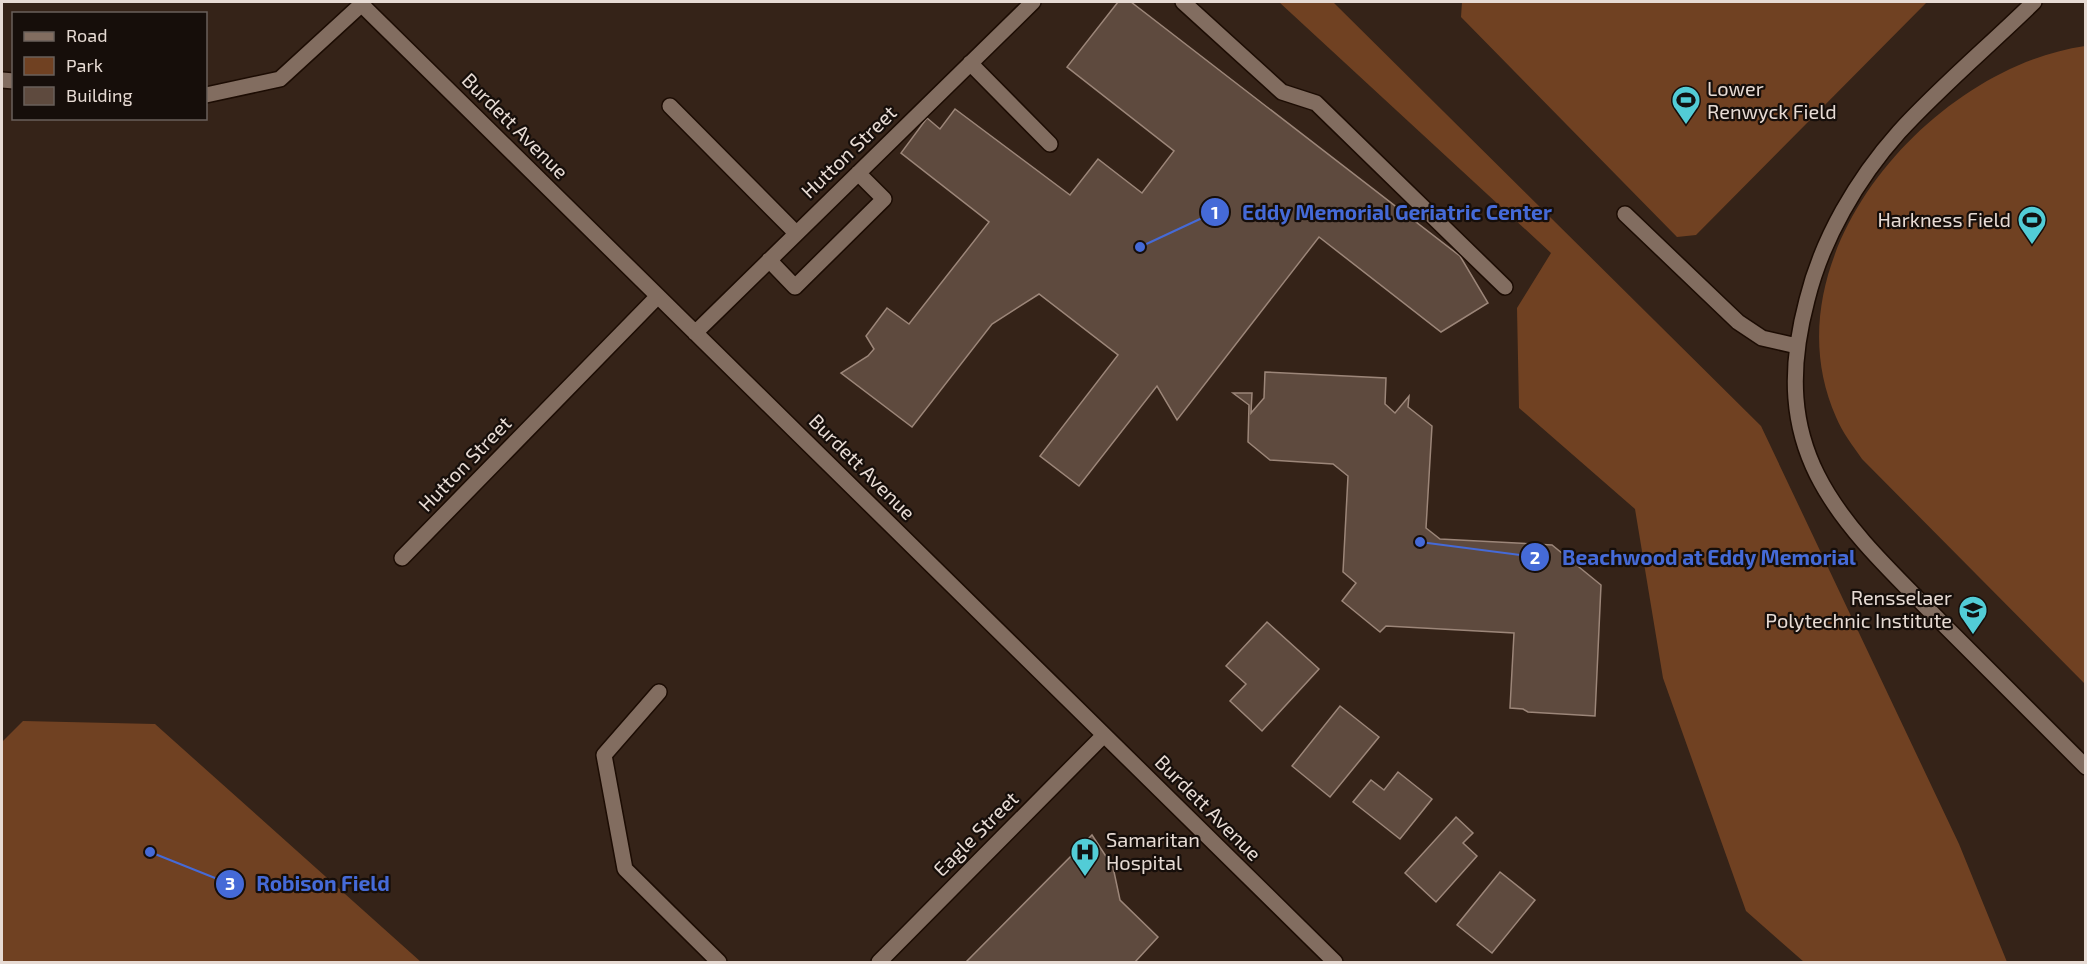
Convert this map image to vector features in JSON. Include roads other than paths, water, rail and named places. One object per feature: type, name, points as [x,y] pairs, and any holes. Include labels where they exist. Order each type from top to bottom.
[{"type":"street","points":[[207,95],[280,79],[361,2]]},
{"type":"street","name":"Burdett Avenue","points":[[361,2],[1335,963]]},
{"type":"street","name":"Hutton Street","points":[[695,333],[1033,2]]},
{"type":"street","points":[[1184,2],[1282,92],[1316,103],[1505,287]]},
{"type":"street","points":[[2034,2],[1898,133],[1866,176],[1838,220],[1815,268],[1797,346],[1794,369],[1796,405],[1805,446],[1818,477],[1835,507],[1856,535],[2085,767]]},
{"type":"street","points":[[970,63],[1050,144]]},
{"type":"street","points":[[670,106],[796,233]]},
{"type":"street","points":[[769,261],[795,286],[876,207],[884,199],[858,173]]},
{"type":"street","points":[[1624,214],[1738,322],[1762,338],[1797,346]]},
{"type":"street","name":"Hutton Street","points":[[402,558],[658,296]]},
{"type":"street","points":[[658,692],[604,755],[625,869],[719,963]]},
{"type":"street","name":"Eagle Street","points":[[879,963],[1104,735]]},
{"type":"place","name":"Lower Renwyck Field","points":[[1686,126]]},
{"type":"place","name":"Harkness Field","points":[[2032,246]]},
{"type":"place","name":"Eddy Memorial Geriatric Center","points":[[1140,247]]},
{"type":"place","name":"Beachwood at Eddy Memorial","points":[[1420,542]]},
{"type":"place","name":"Rensselaer Polytechnic Institute","points":[[1973,636]]},
{"type":"place","name":"Robison Field","points":[[150,852]]},
{"type":"place","name":"Samaritan Hospital","points":[[1085,878]]}]
